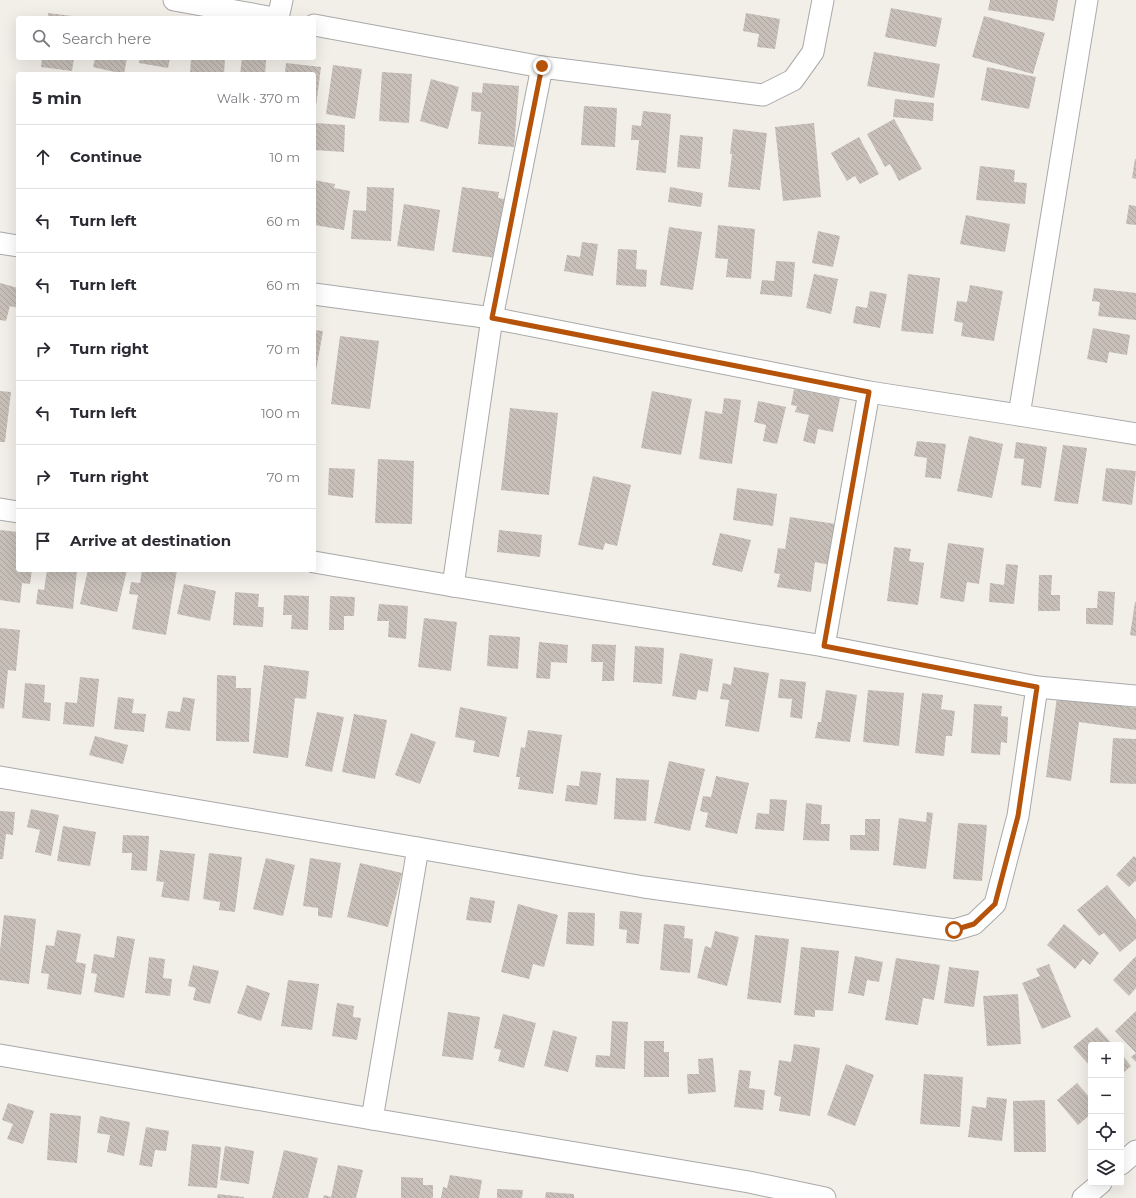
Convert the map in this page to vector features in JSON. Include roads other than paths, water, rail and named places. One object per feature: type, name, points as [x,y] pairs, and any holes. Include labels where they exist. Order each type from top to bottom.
[{"type":"street","points":[[174,0],[263,16]]},
{"type":"street","points":[[278,16],[282,0]]},
{"type":"street","points":[[316,25],[542,66],[763,95],[793,80],[813,52],[823,0]]},
{"type":"street","points":[[1018,414],[1087,0]]},
{"type":"street","points":[[453,586],[492,318],[542,66]]},
{"type":"street","points":[[0,243],[16,246]]},
{"type":"street","points":[[316,294],[492,318],[869,392],[1018,414],[1136,434]]},
{"type":"street","points":[[824,646],[869,392]]},
{"type":"street","points":[[0,510],[16,512]]},
{"type":"street","points":[[316,562],[824,646],[1037,687],[1136,696]]},
{"type":"street","points":[[0,777],[644,887],[954,930],[974,924],[995,904],[1018,816],[1037,687]]},
{"type":"street","points":[[372,1119],[418,848]]},
{"type":"street","points":[[0,1055],[372,1119],[748,1190],[825,1198]]},
{"type":"street","points":[[1124,1161],[1136,1151]]},
{"type":"street","points":[[1085,1198],[1098,1186]]}]
